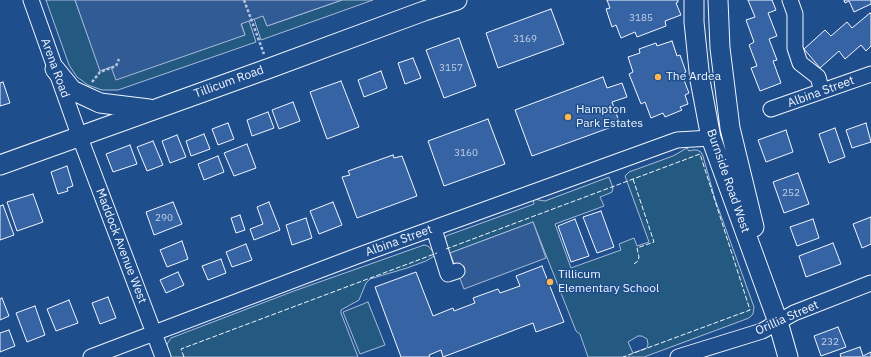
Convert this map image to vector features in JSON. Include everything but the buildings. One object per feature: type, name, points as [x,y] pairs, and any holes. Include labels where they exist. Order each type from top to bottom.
[{"type":"main road","name":"Tillicum Road","points":[[0,164],[424,10],[457,0]]},
{"type":"main road","name":"Burnside Road West","points":[[694,0],[694,22],[700,80],[711,138],[778,322],[788,357]]},
{"type":"main road","points":[[718,0],[720,48],[730,128],[778,322]]},
{"type":"main road","points":[[56,69],[72,90],[87,98],[100,103],[152,110]]},
{"type":"street","name":"Arena Road","points":[[31,0],[79,136]]},
{"type":"street","points":[[790,0],[795,14],[795,48],[800,63],[818,77],[822,91]]},
{"type":"street","name":"Albina Street","points":[[771,110],[871,74]]},
{"type":"street","name":"Maddock Avenue West","points":[[79,136],[163,357]]},
{"type":"street","name":"Albina Street","points":[[91,357],[357,256],[677,140],[711,138]]},
{"type":"street","points":[[434,229],[448,274],[457,271]]},
{"type":"street","name":"Orillia Street","points":[[678,357],[762,331],[794,313],[871,283]]},
{"type":"path","points":[[244,0],[260,43]]},
{"type":"path","points":[[98,75],[100,72],[116,66],[119,59]]},
{"type":"shaded area","points":[[46,0],[75,0],[101,71],[111,67],[245,35],[241,23],[249,21],[256,42],[118,90],[102,90],[88,85],[77,77],[69,65]]},
{"type":"shaded area","points":[[75,0],[342,0],[267,26],[263,16],[241,24],[245,35],[116,80],[111,67],[100,71]]},
{"type":"shaded area","points":[[342,0],[373,0],[261,40],[254,19],[263,15],[267,26]]},
{"type":"shaded area","points":[[687,148],[689,151],[697,150],[701,152],[703,156],[715,199],[754,307],[753,314],[749,318],[644,357],[588,357],[580,334],[576,331],[533,222],[447,253],[446,236],[534,204],[533,199],[545,201],[609,177],[613,188],[612,192],[600,197],[604,206],[555,224],[571,268],[621,250],[619,244],[634,238],[637,246],[649,242],[625,176],[629,172],[673,156]],"holes":[[[638,336],[642,336],[647,339],[647,348],[633,353],[628,342]]]},
{"type":"shaded area","points":[[533,222],[546,258],[464,289],[450,253]]},
{"type":"shaded area","points":[[424,245],[428,246],[436,255],[426,261],[407,268],[370,279],[366,283],[359,300],[341,310],[358,357],[169,357],[166,350],[167,344],[171,338],[294,291]]},
{"type":"shaded area","points":[[368,302],[385,345],[360,354],[343,312]]},
{"type":"fence","points":[[446,249],[700,154],[750,310],[623,357]]},
{"type":"fence","points":[[633,179],[654,242],[637,248],[639,257],[638,261],[634,264]]},
{"type":"fence","points":[[184,357],[181,349],[437,253]]},
{"type":"place","name":"The Ardea","points":[[658,77]]},
{"type":"place","name":"Hampton Park Estates","points":[[568,117]]},
{"type":"place","name":"Tillicum Elementary School","points":[[550,282]]}]
